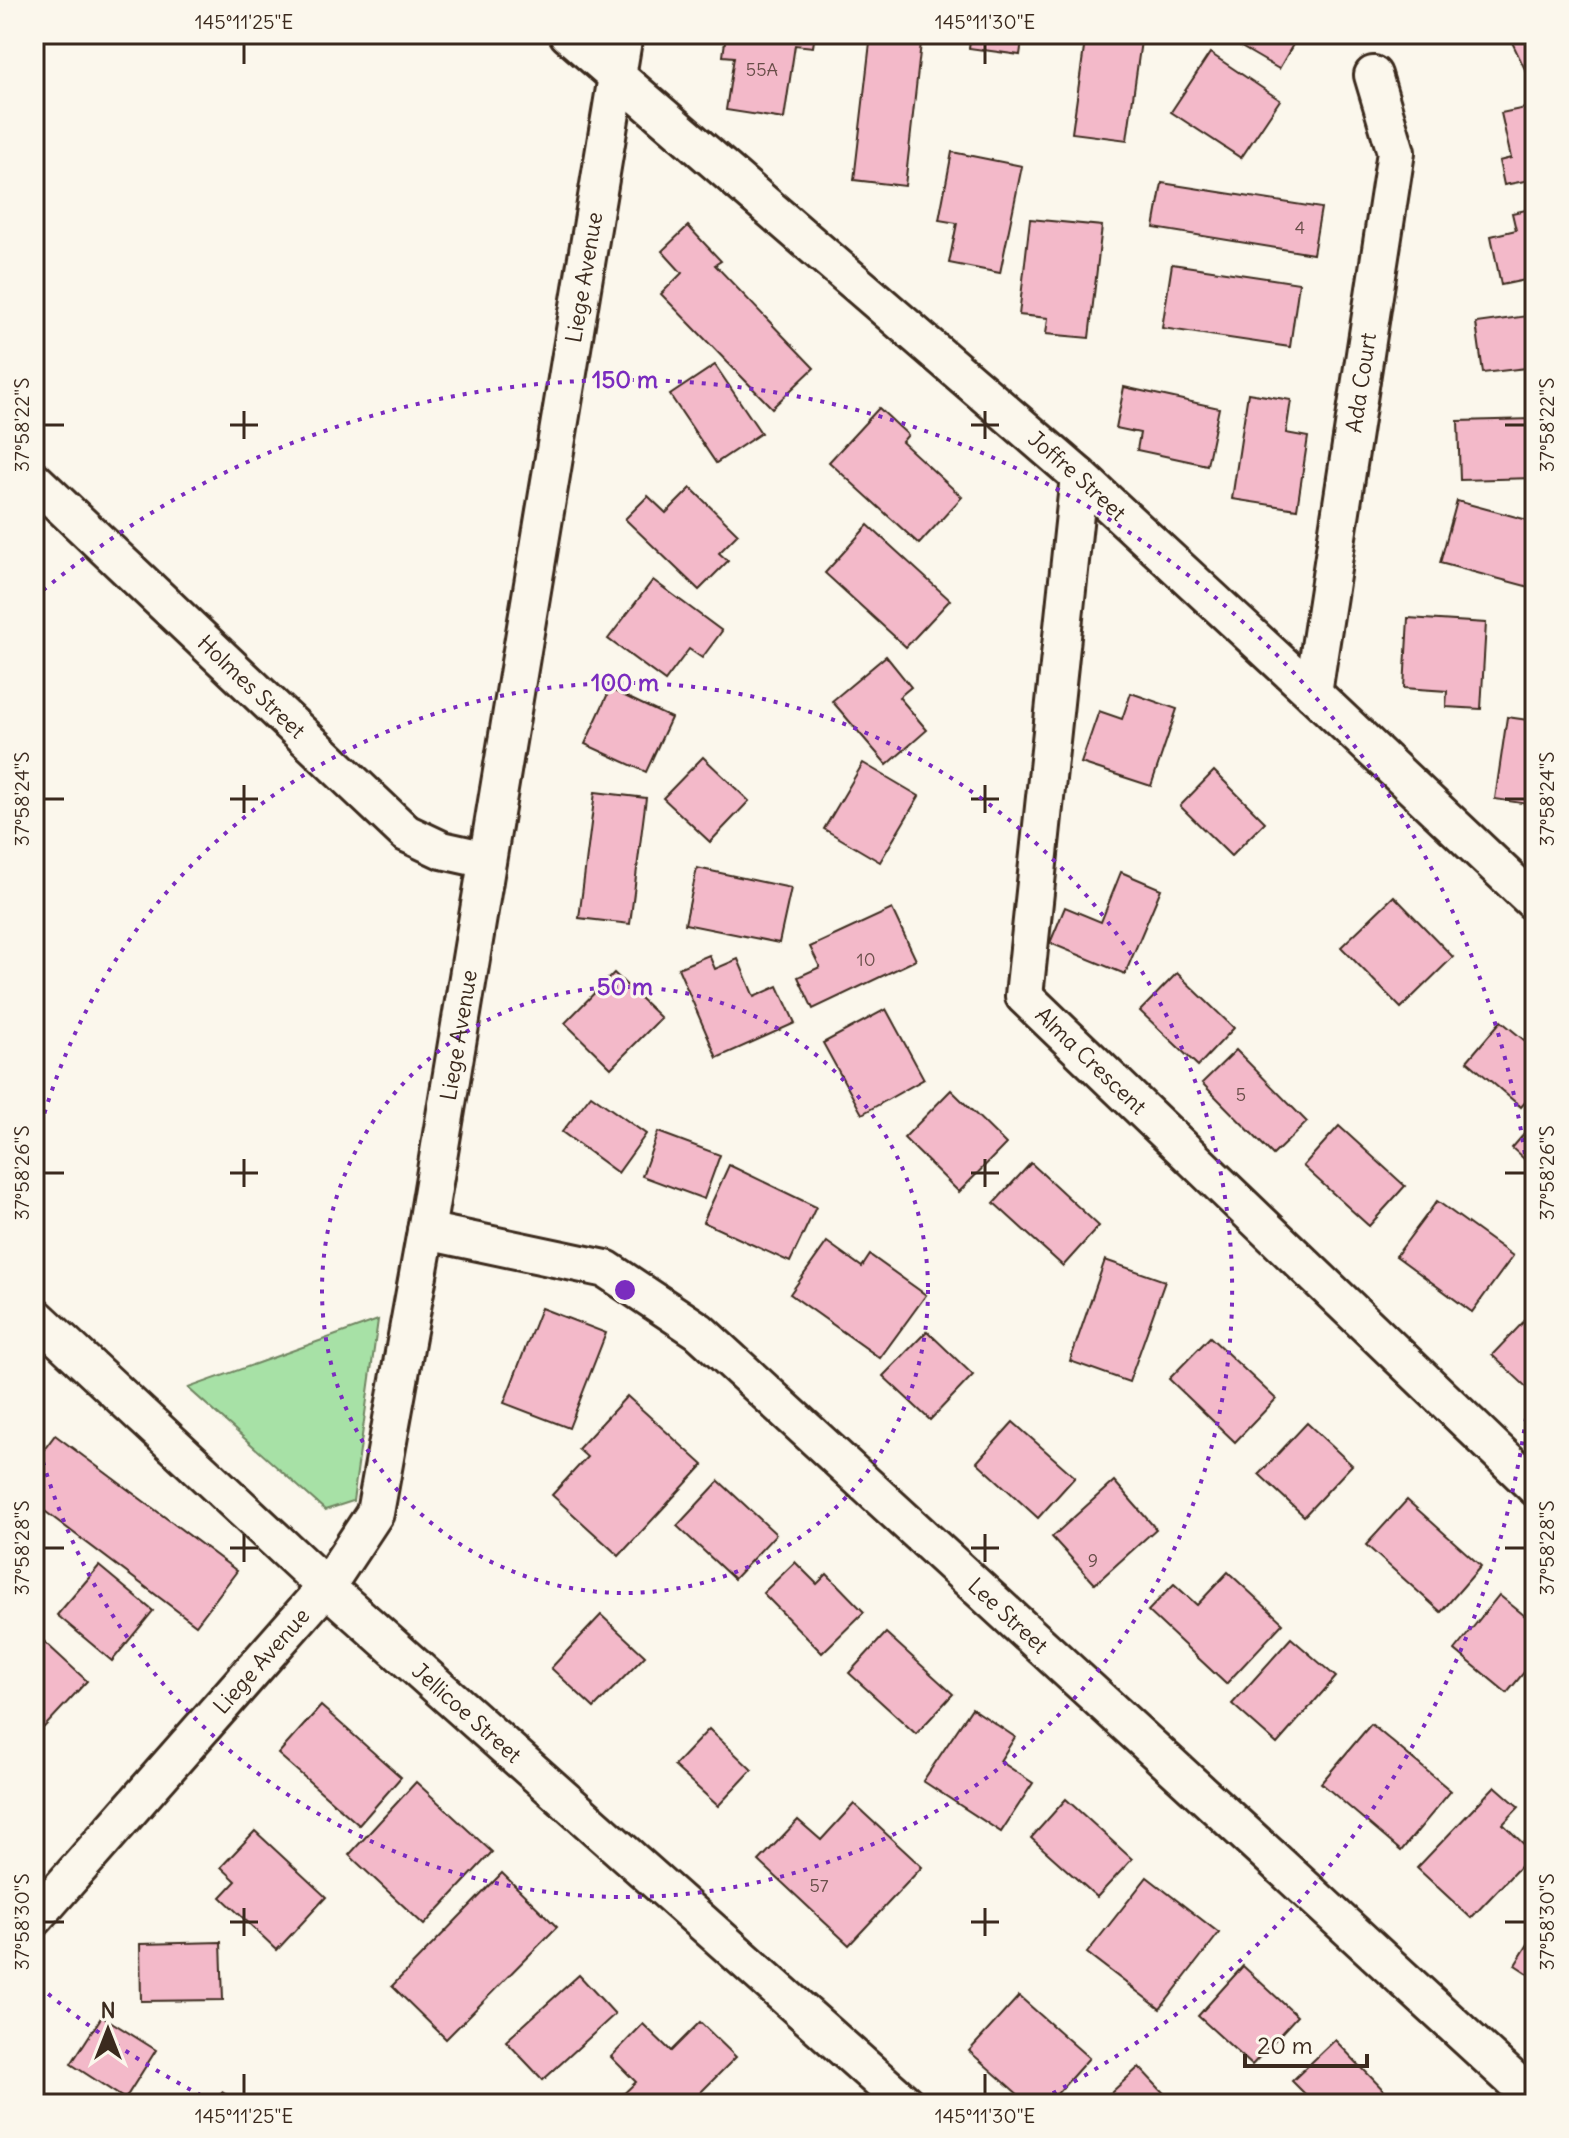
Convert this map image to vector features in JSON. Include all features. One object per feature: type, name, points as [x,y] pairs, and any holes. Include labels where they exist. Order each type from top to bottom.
[{"type":"street","name":"Joffre Street","points":[[568,34],[1079,476],[1535,903]]},
{"type":"street","name":"Liege Avenue","points":[[34,1919],[326,1587],[375,1513],[426,1231],[624,34]]},
{"type":"street","name":"Ada Court","points":[[1313,693],[1396,152],[1373,75]]},
{"type":"street","name":"Alma Crescent","points":[[1079,476],[1024,996],[1535,1487]]},
{"type":"street","name":"Holmes Street","points":[[34,480],[406,833],[442,850],[487,860]]},
{"type":"street","name":"Lee Street","points":[[426,1231],[606,1269],[699,1331],[1535,2100]]},
{"type":"street","name":"Jellicoe Street","points":[[34,1315],[326,1587],[906,2104]]},
{"type":"green space","points":[[378,1320],[353,1501],[325,1510],[188,1388]]},
{"type":"building","points":[[726,34],[815,34],[813,47],[795,45],[784,119],[726,110],[734,57],[723,56]]},
{"type":"building","points":[[871,34],[922,34],[905,186],[854,180]]},
{"type":"building","points":[[971,34],[1023,34],[1020,55],[969,48]]},
{"type":"building","points":[[1086,34],[1142,34],[1127,140],[1072,133]]},
{"type":"building","points":[[1219,34],[1299,34],[1279,69]]},
{"type":"building","points":[[1535,34],[1533,86],[1509,36]]},
{"type":"building","points":[[1210,53],[1280,100],[1241,158],[1171,112]]},
{"type":"building","points":[[1535,106],[1535,179],[1504,185],[1499,161],[1511,158],[1501,113]]},
{"type":"building","points":[[952,152],[1022,166],[1000,273],[949,263],[957,223],[939,220]]},
{"type":"building","points":[[1162,183],[1321,208],[1313,254],[1154,228]]},
{"type":"building","points":[[1535,208],[1535,278],[1501,285],[1491,236],[1516,230],[1512,213]]},
{"type":"building","points":[[1030,219],[1102,226],[1089,338],[1046,334],[1048,318],[1019,315]]},
{"type":"building","points":[[688,226],[721,261],[715,265],[814,368],[772,408],[661,294],[682,273],[662,251]]},
{"type":"building","points":[[1172,264],[1299,283],[1290,347],[1162,328]]},
{"type":"building","points":[[1535,315],[1535,367],[1483,373],[1476,323]]},
{"type":"building","points":[[715,365],[761,433],[716,463],[670,395]]},
{"type":"building","points":[[1124,387],[1219,408],[1207,465],[1137,450],[1140,433],[1116,428]]},
{"type":"building","points":[[1248,393],[1291,400],[1286,433],[1308,437],[1297,509],[1232,499]]},
{"type":"building","points":[[879,408],[908,435],[902,442],[962,497],[919,544],[829,462]]},
{"type":"building","points":[[1533,419],[1535,478],[1460,480],[1458,421]]},
{"type":"building","points":[[691,488],[738,534],[719,553],[728,561],[699,590],[625,519],[648,496],[666,513]]},
{"type":"building","points":[[1457,501],[1535,522],[1533,588],[1440,563]]},
{"type":"building","points":[[868,525],[950,600],[906,647],[825,573]]},
{"type":"building","points":[[653,580],[722,631],[702,658],[689,649],[665,681],[608,639]]},
{"type":"building","points":[[1408,618],[1486,623],[1481,709],[1446,707],[1447,691],[1404,688]]},
{"type":"building","points":[[886,656],[911,687],[899,697],[927,730],[887,765],[832,701]]},
{"type":"building","points":[[610,689],[671,718],[646,772],[585,744]]},
{"type":"building","points":[[1131,693],[1177,709],[1151,786],[1081,763],[1099,711],[1122,719]]},
{"type":"building","points":[[1507,717],[1535,721],[1535,805],[1495,799]]},
{"type":"building","points":[[703,757],[749,801],[710,842],[663,798]]},
{"type":"building","points":[[863,763],[919,796],[880,862],[824,829]]},
{"type":"building","points":[[1214,771],[1265,822],[1231,856],[1180,806]]},
{"type":"building","points":[[595,792],[646,798],[630,924],[579,918]]},
{"type":"building","points":[[697,868],[791,888],[779,943],[685,924]]},
{"type":"building","points":[[1121,872],[1161,889],[1125,974],[1050,943],[1065,907],[1101,922]]},
{"type":"building","points":[[1394,896],[1453,957],[1401,1008],[1341,947]]},
{"type":"building","points":[[892,909],[916,960],[813,1009],[798,977],[820,967],[810,947]]},
{"type":"building","points":[[709,955],[715,969],[738,959],[754,997],[778,986],[795,1023],[717,1058],[678,968]]},
{"type":"building","points":[[614,973],[661,1018],[611,1068],[565,1023]]},
{"type":"building","points":[[1177,973],[1234,1028],[1198,1066],[1140,1011]]},
{"type":"building","points":[[886,1009],[924,1079],[862,1114],[823,1043]]},
{"type":"building","points":[[1501,1021],[1535,1049],[1535,1091],[1521,1107],[1467,1061]]},
{"type":"building","points":[[1236,1050],[1307,1122],[1273,1155],[1202,1083]]},
{"type":"building","points":[[951,1090],[1006,1144],[959,1192],[904,1138]]},
{"type":"building","points":[[591,1095],[646,1134],[618,1173],[562,1132]]},
{"type":"building","points":[[1339,1126],[1405,1186],[1369,1226],[1303,1166]]},
{"type":"building","points":[[658,1132],[720,1155],[704,1199],[642,1176]]},
{"type":"building","points":[[1525,1133],[1535,1142],[1535,1169],[1512,1148]]},
{"type":"building","points":[[1031,1163],[1099,1226],[1063,1266],[994,1203]]},
{"type":"building","points":[[729,1165],[816,1207],[790,1262],[703,1222]]},
{"type":"building","points":[[1437,1201],[1513,1256],[1472,1312],[1396,1256]]},
{"type":"building","points":[[827,1242],[862,1267],[870,1255],[926,1295],[880,1358],[790,1294]]},
{"type":"building","points":[[1105,1260],[1165,1281],[1129,1382],[1070,1361]]},
{"type":"building","points":[[541,1308],[606,1333],[569,1428],[504,1403]]},
{"type":"building","points":[[1529,1316],[1535,1321],[1535,1395],[1492,1355]]},
{"type":"building","points":[[927,1331],[973,1375],[930,1420],[883,1376]]},
{"type":"building","points":[[1210,1337],[1276,1399],[1235,1442],[1169,1379]]},
{"type":"building","points":[[627,1396],[703,1465],[619,1556],[552,1495],[587,1457],[578,1449]]},
{"type":"building","points":[[1013,1422],[1075,1477],[1038,1518],[977,1462]]},
{"type":"building","points":[[1307,1423],[1352,1465],[1304,1516],[1259,1474]]},
{"type":"building","points":[[55,1435],[237,1571],[196,1625],[34,1503],[34,1463]]},
{"type":"building","points":[[719,1481],[776,1534],[734,1579],[677,1526]]},
{"type":"building","points":[[1114,1481],[1156,1529],[1095,1584],[1052,1537]]},
{"type":"building","points":[[1407,1500],[1481,1566],[1441,1612],[1366,1545]]},
{"type":"building","points":[[795,1562],[817,1584],[827,1574],[864,1612],[822,1653],[763,1593]]},
{"type":"building","points":[[99,1566],[153,1611],[112,1661],[57,1615]]},
{"type":"building","points":[[1228,1572],[1283,1623],[1226,1684],[1148,1611],[1174,1584],[1197,1605]]},
{"type":"building","points":[[1499,1595],[1535,1624],[1535,1659],[1507,1693],[1455,1650]]},
{"type":"building","points":[[601,1615],[645,1656],[594,1708],[551,1668]]},
{"type":"building","points":[[886,1633],[953,1694],[916,1734],[849,1673]]},
{"type":"building","points":[[34,1635],[87,1681],[34,1738]]},
{"type":"building","points":[[1291,1638],[1336,1677],[1277,1744],[1232,1704]]},
{"type":"building","points":[[321,1706],[401,1777],[359,1825],[278,1754]]},
{"type":"building","points":[[972,1708],[1015,1737],[1000,1761],[1033,1783],[1001,1832],[923,1781]]},
{"type":"building","points":[[1371,1724],[1451,1791],[1401,1851],[1321,1783]]},
{"type":"building","points":[[709,1729],[752,1770],[718,1806],[674,1766]]},
{"type":"building","points":[[416,1782],[492,1852],[424,1925],[349,1855]]},
{"type":"building","points":[[1495,1786],[1519,1807],[1503,1824],[1533,1853],[1471,1918],[1417,1868]]},
{"type":"building","points":[[1066,1799],[1132,1859],[1097,1897],[1031,1838]]},
{"type":"building","points":[[854,1804],[922,1867],[849,1945],[759,1861],[798,1820],[821,1840]]},
{"type":"building","points":[[255,1831],[326,1897],[277,1950],[221,1897],[236,1881],[221,1867]]},
{"type":"building","points":[[502,1873],[557,1927],[446,2039],[392,1986]]},
{"type":"building","points":[[1147,1877],[1219,1933],[1160,2009],[1087,1953]]},
{"type":"building","points":[[1535,1933],[1535,1978],[1515,1965]]},
{"type":"building","points":[[221,1942],[223,2000],[141,2001],[140,1944]]},
{"type":"building","points":[[1243,1966],[1297,2016],[1252,2065],[1198,2016]]},
{"type":"building","points":[[579,1975],[615,2014],[543,2080],[506,2041]]},
{"type":"building","points":[[1019,1996],[1089,2058],[1048,2104],[1029,2104],[969,2051]]},
{"type":"building","points":[[102,2016],[156,2050],[125,2099],[71,2064]]},
{"type":"building","points":[[700,2022],[736,2057],[689,2104],[613,2104],[636,2082],[611,2057],[643,2024],[671,2051]]},
{"type":"building","points":[[1335,2040],[1395,2104],[1315,2104],[1292,2081]]},
{"type":"building","points":[[1139,2067],[1174,2104],[1099,2104]]},
{"type":"building","points":[[222,2092],[241,2104],[214,2104]]}]
